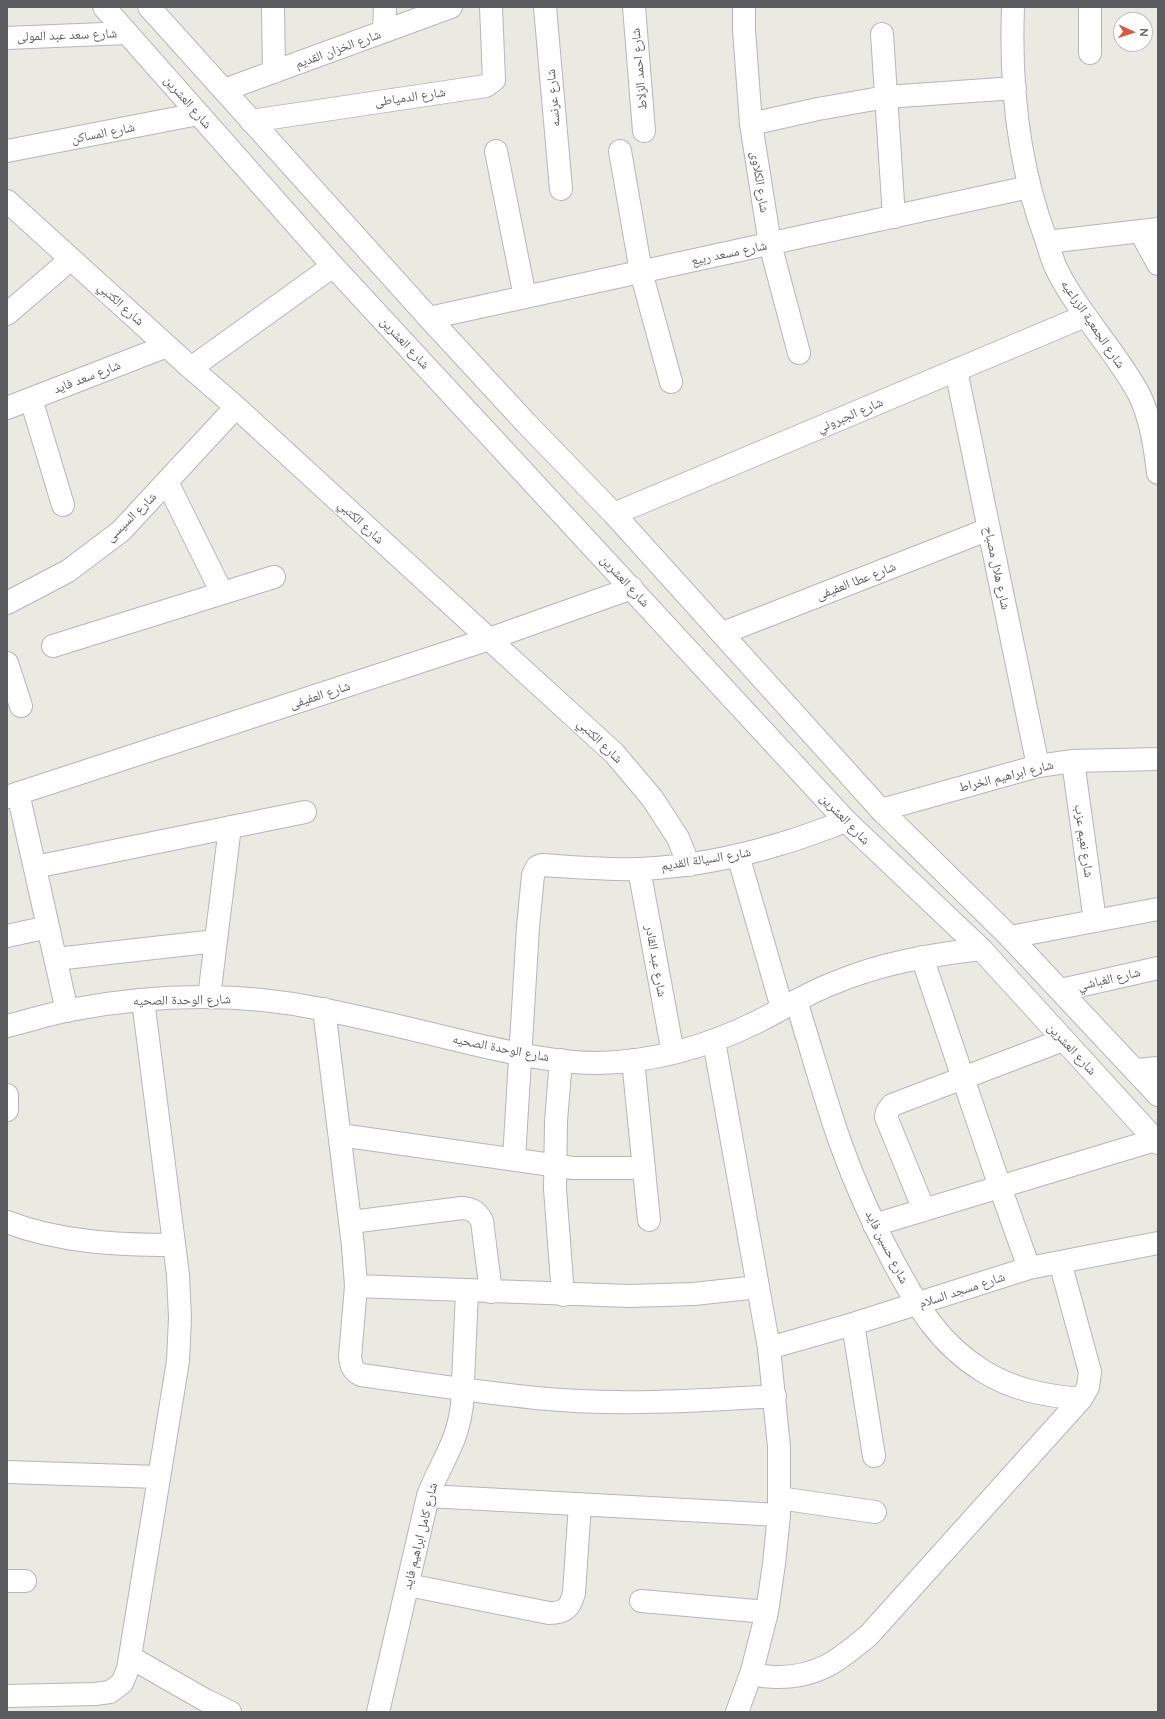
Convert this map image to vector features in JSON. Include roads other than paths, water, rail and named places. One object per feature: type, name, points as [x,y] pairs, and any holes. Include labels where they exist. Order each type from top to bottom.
[{"type":"street","name":"شارع العشرين","points":[[104,7],[333,266],[846,821],[981,949],[1157,1141]]},
{"type":"street","points":[[148,7],[429,318],[526,423],[614,514],[882,810],[1010,937],[1158,1095]]},
{"type":"street","points":[[273,7],[274,72]]},
{"type":"street","points":[[384,32],[385,7]]},
{"type":"street","name":"شارع الخزان القديم","points":[[224,90],[451,7]]},
{"type":"street","name":"شارع الدمياطى","points":[[251,120],[486,86],[494,80],[491,7]]},
{"type":"street","name":"شارع عرنسه","points":[[545,7],[560,189]]},
{"type":"street","name":"شارع احمد الزلاط","points":[[634,7],[644,131]]},
{"type":"street","name":"شارع الكلاوى","points":[[744,7],[744,30],[751,124],[770,244],[799,353]]},
{"type":"street","name":"شارع الجمعية الزراعيه","points":[[1013,7],[1012,49],[1017,129],[1035,210],[1056,268],[1085,316],[1116,357],[1139,396],[1154,438],[1158,473]]},
{"type":"street","points":[[1090,7],[1090,53]]},
{"type":"street","name":"شارع سعد عبد المولى","points":[[7,38],[127,33]]},
{"type":"street","points":[[882,34],[894,216]]},
{"type":"street","points":[[751,124],[818,108],[886,97],[1014,88]]},
{"type":"street","name":"شارع المساكن","points":[[7,151],[198,114]]},
{"type":"street","points":[[620,151],[641,272],[671,382]]},
{"type":"street","points":[[496,152],[525,297]]},
{"type":"street","name":"شارع مسعد ربيع","points":[[429,318],[1029,187]]},
{"type":"street","name":"شارع الكتبي","points":[[7,201],[236,407],[614,752],[652,798],[678,838],[689,865]]},
{"type":"street","points":[[1047,242],[1149,230],[1158,264]]},
{"type":"street","points":[[7,314],[71,259]]},
{"type":"street","points":[[191,368],[333,266]]},
{"type":"street","name":"شارع الجبروني","points":[[614,514],[1085,316]]},
{"type":"street","name":"شارع سعد فايد","points":[[7,408],[167,346]]},
{"type":"street","name":"شارع هلال مصباح","points":[[956,370],[1038,766]]},
{"type":"street","points":[[31,399],[63,505]]},
{"type":"street","name":"شارع السيسى","points":[[8,601],[68,571],[121,531],[236,407]]},
{"type":"street","points":[[500,446],[526,423]]},
{"type":"street","points":[[167,482],[222,593]]},
{"type":"street","name":"شارع عطا العفيفى","points":[[723,633],[989,529]]},
{"type":"street","points":[[53,646],[274,577]]},
{"type":"street","name":"شارع العفيفى","points":[[13,795],[489,639],[632,588]]},
{"type":"street","points":[[7,663],[21,706]]},
{"type":"street","name":"شارع ابراهيم الخراط","points":[[882,810],[1038,766],[1073,761],[1158,759]]},
{"type":"street","name":"شارع نعيم عزب","points":[[1073,761],[1095,921]]},
{"type":"street","points":[[13,795],[35,867],[67,1011]]},
{"type":"street","points":[[35,867],[305,812]]},
{"type":"street","name":"شارع السيالة القديم","points":[[521,1055],[528,927],[534,875],[537,867],[542,865],[587,869],[639,869],[689,865],[738,855],[780,844],[846,821]]},
{"type":"street","points":[[209,997],[230,827]]},
{"type":"street","name":"شارع حسين فايد","points":[[738,855],[789,1005],[840,1142],[874,1226],[916,1304],[932,1327],[956,1351],[984,1372],[1014,1386],[1047,1396],[1081,1399]]},
{"type":"street","name":"شارع عبد القادر","points":[[639,869],[673,1053]]},
{"type":"street","points":[[1010,937],[1158,910]]},
{"type":"street","points":[[7,936],[48,927]]},
{"type":"street","points":[[56,959],[216,941]]},
{"type":"street","name":"شارع الوحدة الصحيه","points":[[7,1026],[67,1011],[143,1000],[209,997],[267,1001],[324,1009],[521,1055],[596,1063],[633,1060],[673,1053],[714,1041],[738,1031],[832,983],[873,969],[922,957],[981,949]]},
{"type":"street","points":[[922,957],[1029,1268]]},
{"type":"street","name":"شارع الغباشي","points":[[1061,990],[1158,968]]},
{"type":"street","points":[[7,1696],[95,1694],[110,1692],[122,1683],[128,1669],[178,1361],[180,1318],[178,1275],[143,1000]]},
{"type":"street","points":[[324,1009],[351,1222],[356,1286],[350,1357],[351,1365],[355,1372],[361,1375],[536,1398],[610,1402],[684,1401],[775,1396]]},
{"type":"street","points":[[924,1210],[886,1117],[887,1112],[892,1105],[1063,1040]]},
{"type":"street","points":[[714,1041],[769,1348],[779,1447],[779,1506],[774,1564],[767,1612],[752,1671],[737,1712]]},
{"type":"street","points":[[514,1159],[521,1055]]},
{"type":"street","points":[[561,1060],[555,1165],[556,1214],[563,1295]]},
{"type":"street","points":[[633,1060],[649,1220]]},
{"type":"street","points":[[1135,1070],[1158,1068]]},
{"type":"street","points":[[7,1095],[7,1110]]},
{"type":"street","points":[[340,1135],[573,1168],[644,1168]]},
{"type":"street","points":[[874,1226],[1157,1141]]},
{"type":"street","points":[[351,1222],[462,1208],[471,1209],[478,1213],[482,1221],[492,1292]]},
{"type":"street","points":[[7,1222],[24,1228],[72,1238],[124,1245],[173,1245]]},
{"type":"street","name":"شارع مسجد السلام","points":[[769,1348],[852,1324],[1029,1268],[1158,1243]]},
{"type":"street","points":[[752,1671],[760,1676],[807,1674],[839,1660],[869,1635],[1081,1399],[1088,1386],[1090,1372],[1060,1262]]},
{"type":"street","points":[[356,1286],[563,1295],[629,1296],[694,1294],[758,1287]]},
{"type":"street","name":"شارع كامل ابراهيم فايد","points":[[378,1712],[428,1496],[455,1436],[462,1405],[468,1291]]},
{"type":"street","points":[[852,1324],[874,1456]]},
{"type":"street","points":[[7,1472],[158,1477]]},
{"type":"street","points":[[428,1496],[580,1504],[779,1506],[875,1512]]},
{"type":"street","points":[[408,1585],[549,1613],[559,1613],[567,1609],[572,1602],[574,1593],[580,1504]]},
{"type":"street","points":[[641,1601],[767,1612]]},
{"type":"street","points":[[130,1657],[204,1700],[230,1712]]}]
